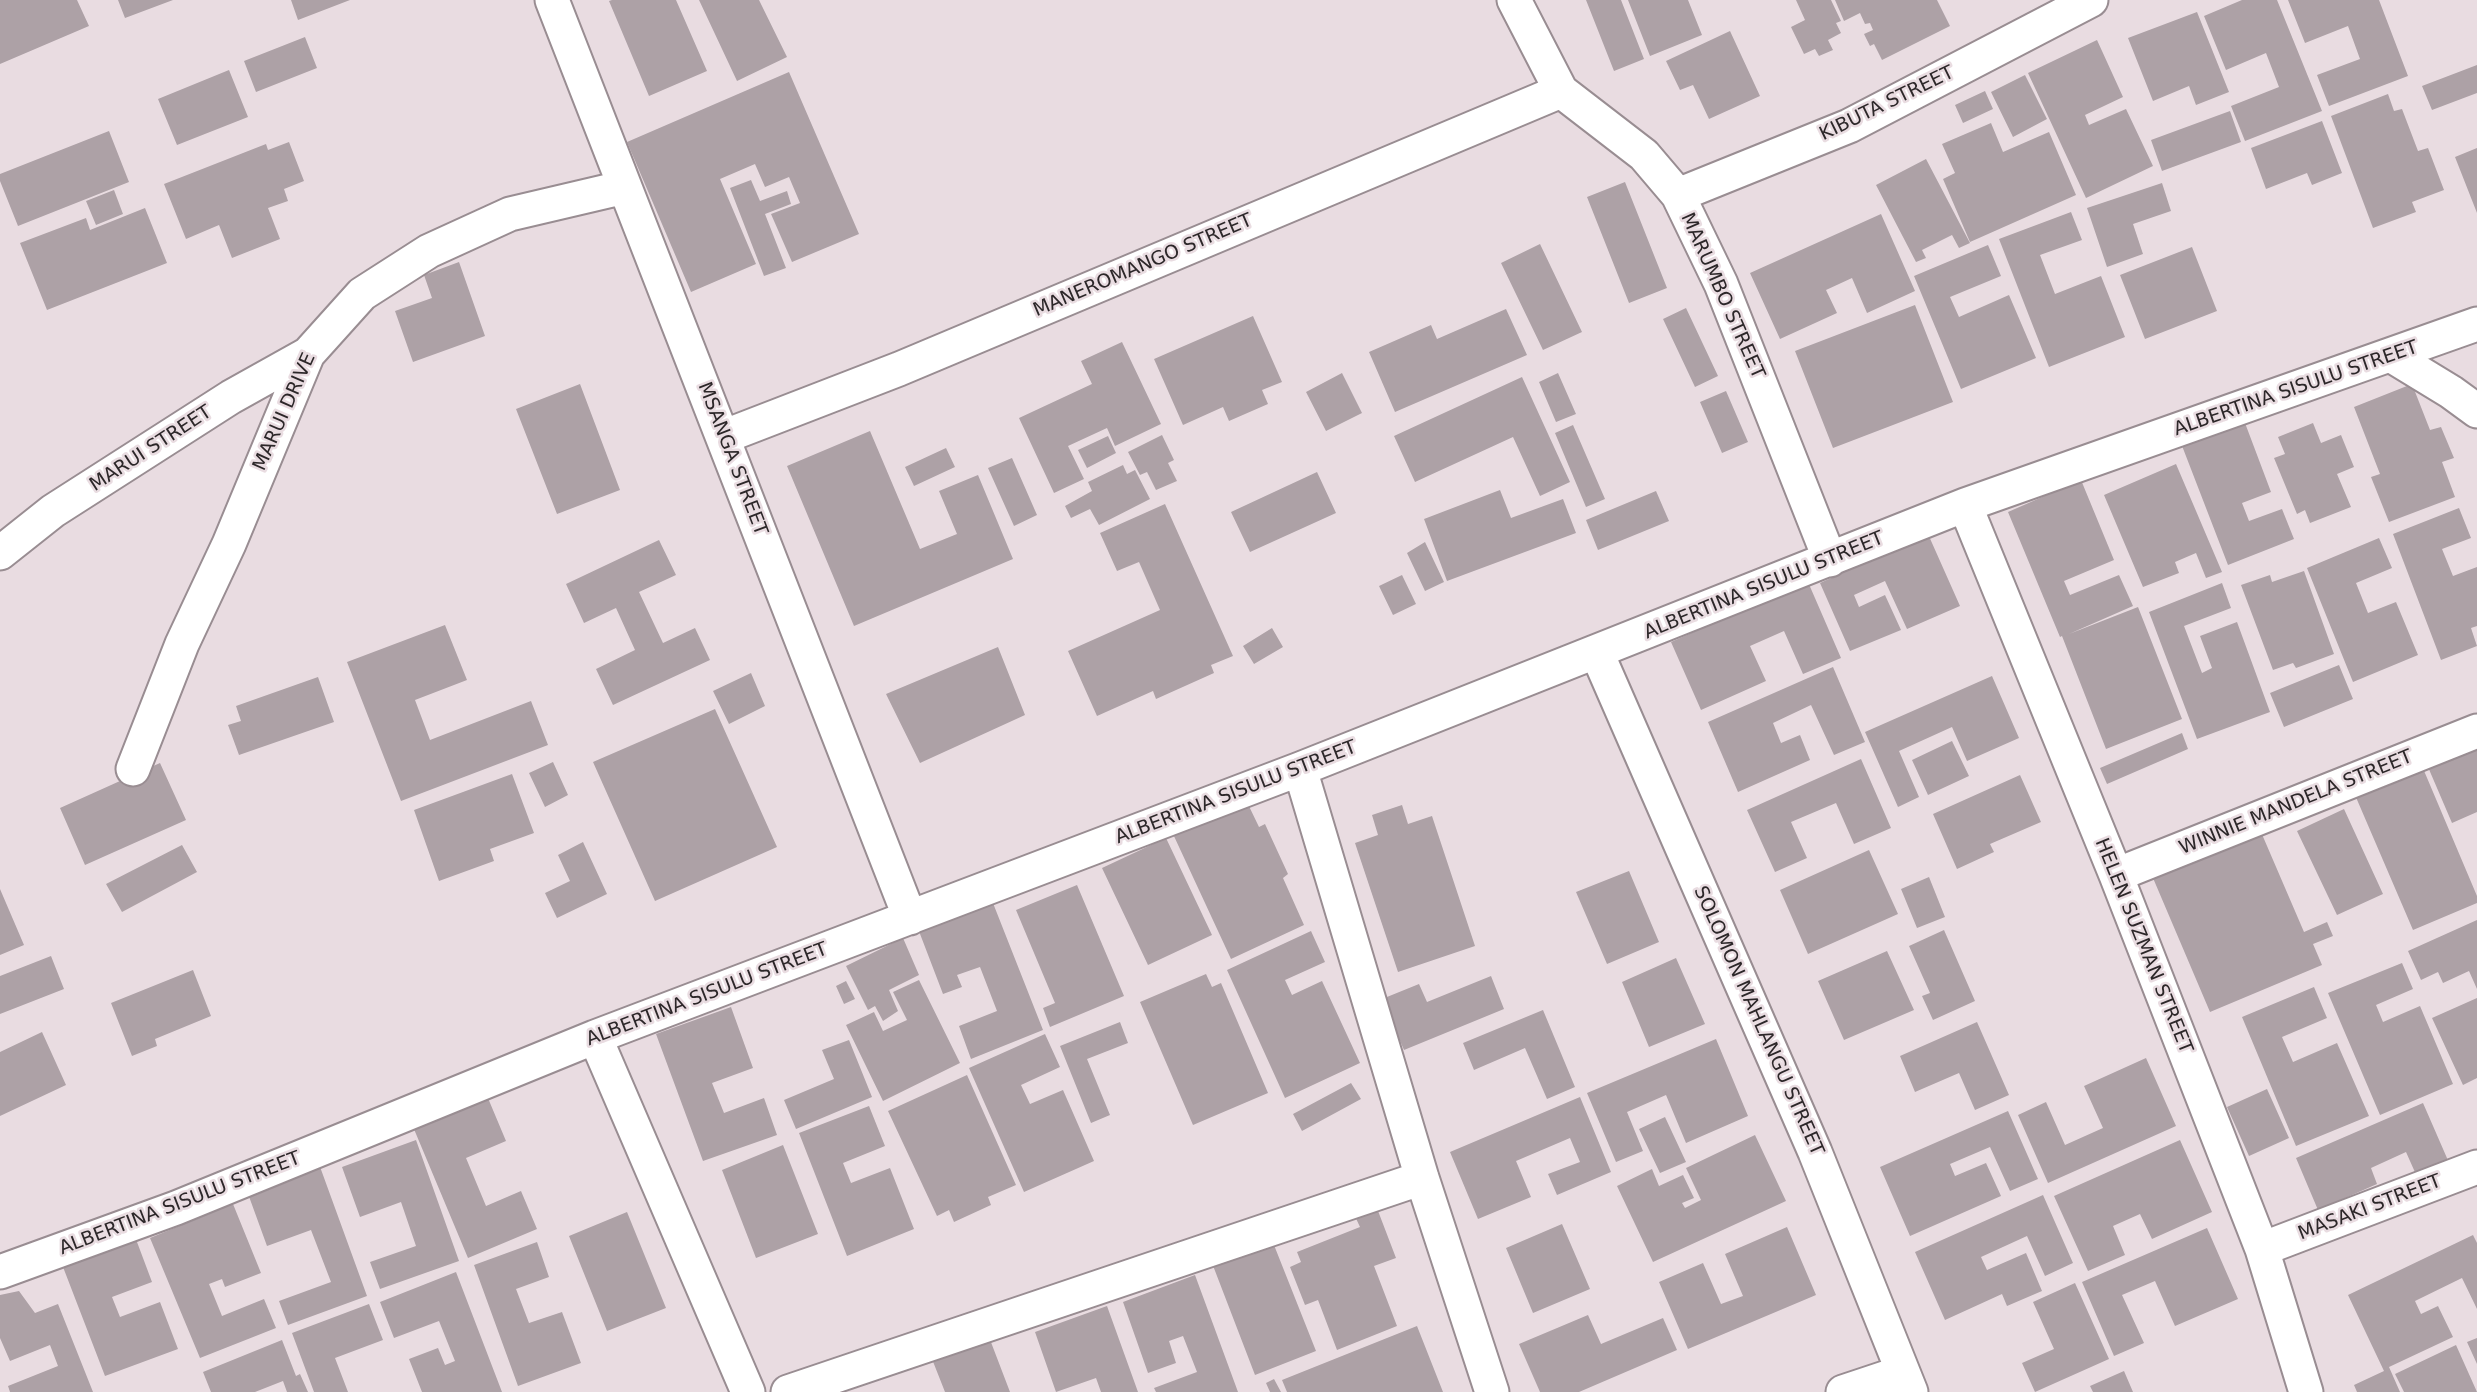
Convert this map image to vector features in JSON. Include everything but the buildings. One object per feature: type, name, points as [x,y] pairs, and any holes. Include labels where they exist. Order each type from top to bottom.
[{"type":"street","name":"MSANGA STREET","points":[[552,0],[910,918]]},
{"type":"street","name":"MARUMBO STREET","points":[[1514,0],[1561,91],[1644,155],[1678,195],[1721,284],[1830,560]]},
{"type":"street","name":"KIBUTA STREET","points":[[1678,195],[1849,126],[2091,0]]},
{"type":"street","name":"MANEROMANGO STREET","points":[[723,437],[899,369],[1561,91]]},
{"type":"street","name":"MARUI DRIVE","points":[[133,769],[182,644],[229,544],[307,354],[362,294],[429,251],[509,214],[625,187]]},
{"type":"street","name":"ALBERTINA SISULU STREET","points":[[0,1272],[176,1209],[596,1037],[1300,769],[1965,505],[2477,324]]},
{"type":"street","name":"MARUI STREET","points":[[0,553],[53,511],[231,397],[307,354]]},
{"type":"street","points":[[2392,356],[2451,391],[2477,411]]},
{"type":"street","name":"HELEN SUZMAN STREET","points":[[1965,505],[2116,875],[2262,1249],[2306,1392]]},
{"type":"street","name":"SOLOMON MAHLANGU STREET","points":[[1597,653],[1815,1152],[1907,1382]]},
{"type":"street","name":"WINNIE MANDELA STREET","points":[[2116,875],[2477,732]]},
{"type":"street","points":[[1300,769],[1422,1178],[1492,1392]]},
{"type":"street","points":[[596,1037],[748,1392]]},
{"type":"street","name":"MASAKI STREET","points":[[2262,1249],[2477,1167]]},
{"type":"street","points":[[788,1392],[1422,1178]]},
{"type":"street","points":[[1843,1392],[1907,1382]]}]
